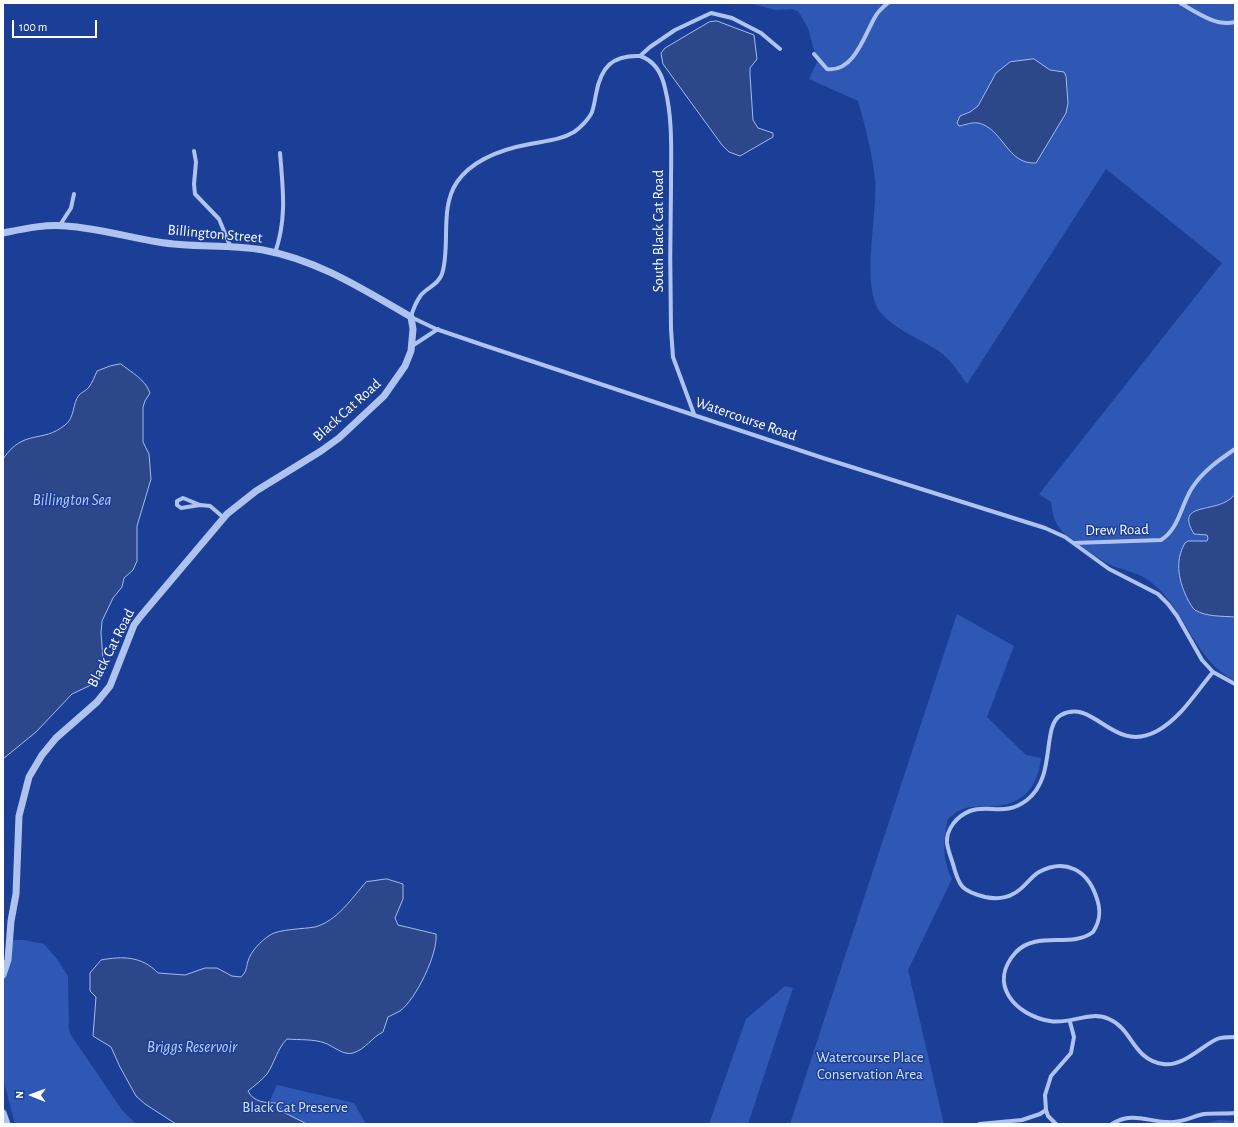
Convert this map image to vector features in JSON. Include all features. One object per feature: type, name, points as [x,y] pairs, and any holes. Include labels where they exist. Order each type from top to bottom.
[{"type":"street","points":[[814,54],[827,69],[832,70],[842,65],[861,48],[875,16],[888,3]]},
{"type":"street","points":[[1180,3],[1212,20],[1223,24],[1235,22]]},
{"type":"street","points":[[640,56],[650,47],[675,30],[711,13],[732,18],[761,33],[780,49]]},
{"type":"street","name":"Black Cat Road","points":[[3,974],[8,960],[11,921],[16,894],[19,816],[28,777],[42,755],[56,738],[104,694],[115,677],[134,625],[223,517],[256,491],[321,451],[339,438],[384,396],[395,382],[405,366],[412,346],[411,317],[414,306],[422,294],[435,284],[442,274],[445,262],[449,204],[456,184],[463,175],[484,158],[521,146],[560,139],[575,131],[592,113],[600,79],[610,64],[619,57],[640,56]]},
{"type":"street","name":"South Black Cat Road","points":[[640,56],[649,59],[655,65],[665,88],[668,105],[671,160],[671,329],[673,357],[694,414]]},
{"type":"street","points":[[194,151],[196,162],[194,184],[195,194],[219,219],[231,248]]},
{"type":"street","points":[[275,253],[283,222],[283,180],[280,154]]},
{"type":"street","points":[[60,226],[71,208],[74,194]]},
{"type":"street","name":"Billington Street","points":[[3,233],[60,226],[89,229],[159,242],[275,253],[301,260],[350,282],[411,317]]},
{"type":"street","name":"Watercourse Road","points":[[411,317],[438,329],[823,458],[1045,528],[1073,543],[1109,569],[1158,594],[1173,610],[1194,648],[1213,672]]},
{"type":"street","points":[[412,346],[438,329]]},
{"type":"street","name":"Drew Road","points":[[1073,543],[1161,540],[1170,532],[1191,488],[1199,478],[1208,469],[1235,449]]},
{"type":"street","points":[[200,505],[183,498],[176,501],[177,505],[181,508],[200,505],[210,506],[223,517]]},
{"type":"street","points":[[1235,684],[1213,672],[1176,717],[1157,732],[1139,738],[1122,736],[1089,715],[1071,712],[1060,715],[1053,722],[1046,770],[1036,793],[1017,807],[1003,810],[971,811],[961,816],[953,824],[947,842],[958,882],[963,888],[973,894],[993,899],[1011,895],[1021,890],[1038,873],[1060,866],[1072,868],[1083,873],[1088,879],[1100,907],[1100,916],[1093,932],[1081,938],[1031,942],[1016,952],[1007,967],[1006,976],[1007,992],[1018,1009],[1045,1020],[1060,1023],[1093,1016],[1109,1018],[1123,1030],[1136,1049],[1143,1056],[1164,1064],[1180,1062],[1218,1039],[1235,1037]]},
{"type":"street","points":[[1056,1124],[1048,1116],[1046,1110],[1047,1085],[1051,1076],[1067,1060],[1074,1044],[1073,1027],[1070,1022]]},
{"type":"street","points":[[979,1124],[1022,1120],[1040,1114],[1046,1110]]},
{"type":"street","points":[[3,1113],[7,1124]]},
{"type":"street","points":[[1112,1124],[1124,1117],[1173,1122],[1203,1114],[1235,1113]]},
{"type":"green space","points":[[750,3],[1235,3],[1235,681],[1221,672],[1210,661],[1164,594],[1143,577],[1108,564],[1065,534],[1055,520],[1051,502],[1039,494],[1222,263],[1106,169],[967,384],[942,353],[893,324],[881,313],[875,301],[872,286],[871,250],[875,181],[871,151],[858,101],[809,79],[817,62],[808,28],[798,11],[792,9],[775,10]]},
{"type":"green space","name":"Watercourse Place Conservation Area","points":[[957,614],[1014,646],[987,717],[1026,755],[1041,758],[1037,776],[1028,791],[1022,797],[1007,804],[965,808],[958,811],[948,819],[944,850],[946,864],[952,879],[908,970],[944,1124],[790,1124]]},
{"type":"green space","points":[[12,940],[24,940],[44,944],[57,959],[68,976],[69,1029],[71,1035],[122,1110],[136,1124],[15,1124],[3,1079],[3,984]]},
{"type":"green space","points":[[785,986],[793,988],[748,1124],[709,1124],[746,1019]]},
{"type":"green space","name":"Black Cat Preserve","points":[[277,1085],[354,1103],[366,1124],[290,1124],[267,1107]]},
{"type":"green space","points":[[1219,1120],[1235,1121],[1235,1124],[1202,1124]]},
{"type":"water","points":[[717,21],[754,35],[757,59],[750,68],[753,120],[758,128],[773,133],[773,137],[740,156],[729,152],[722,145],[663,64],[661,53],[665,48],[709,22]]},
{"type":"water","points":[[1034,59],[1050,70],[1064,72],[1066,76],[1068,103],[1066,113],[1036,163],[1026,162],[1011,153],[994,132],[986,126],[978,123],[971,123],[959,126],[957,123],[960,116],[970,112],[978,106],[996,73],[1010,62]]},
{"type":"water","name":"Billington Sea","points":[[121,364],[142,380],[150,393],[143,407],[143,442],[149,454],[151,479],[137,526],[137,561],[133,570],[124,578],[122,587],[113,598],[102,621],[101,633],[103,659],[99,676],[91,685],[72,694],[36,732],[3,759],[3,459],[18,443],[57,431],[65,425],[72,415],[75,402],[79,395],[87,390],[97,371]]},
{"type":"water","points":[[1235,494],[1235,617],[1204,614],[1193,608],[1188,600],[1180,579],[1180,557],[1185,543],[1188,541],[1207,541],[1208,538],[1207,535],[1194,534],[1189,523],[1189,516],[1201,509],[1219,505],[1228,501]]},
{"type":"water","name":"Briggs Reservoir","points":[[387,879],[403,884],[403,899],[395,918],[398,925],[436,934],[436,943],[430,964],[413,997],[400,1011],[388,1017],[383,1032],[362,1049],[350,1054],[321,1042],[287,1039],[281,1047],[267,1074],[248,1091],[256,1100],[276,1103],[283,1112],[307,1124],[176,1124],[145,1104],[136,1096],[111,1047],[93,1036],[96,997],[90,991],[90,973],[101,960],[124,958],[138,960],[152,967],[158,973],[185,975],[205,968],[217,968],[232,976],[241,977],[245,971],[249,957],[260,943],[270,935],[279,932],[315,927],[323,924],[344,908],[366,882]]}]
